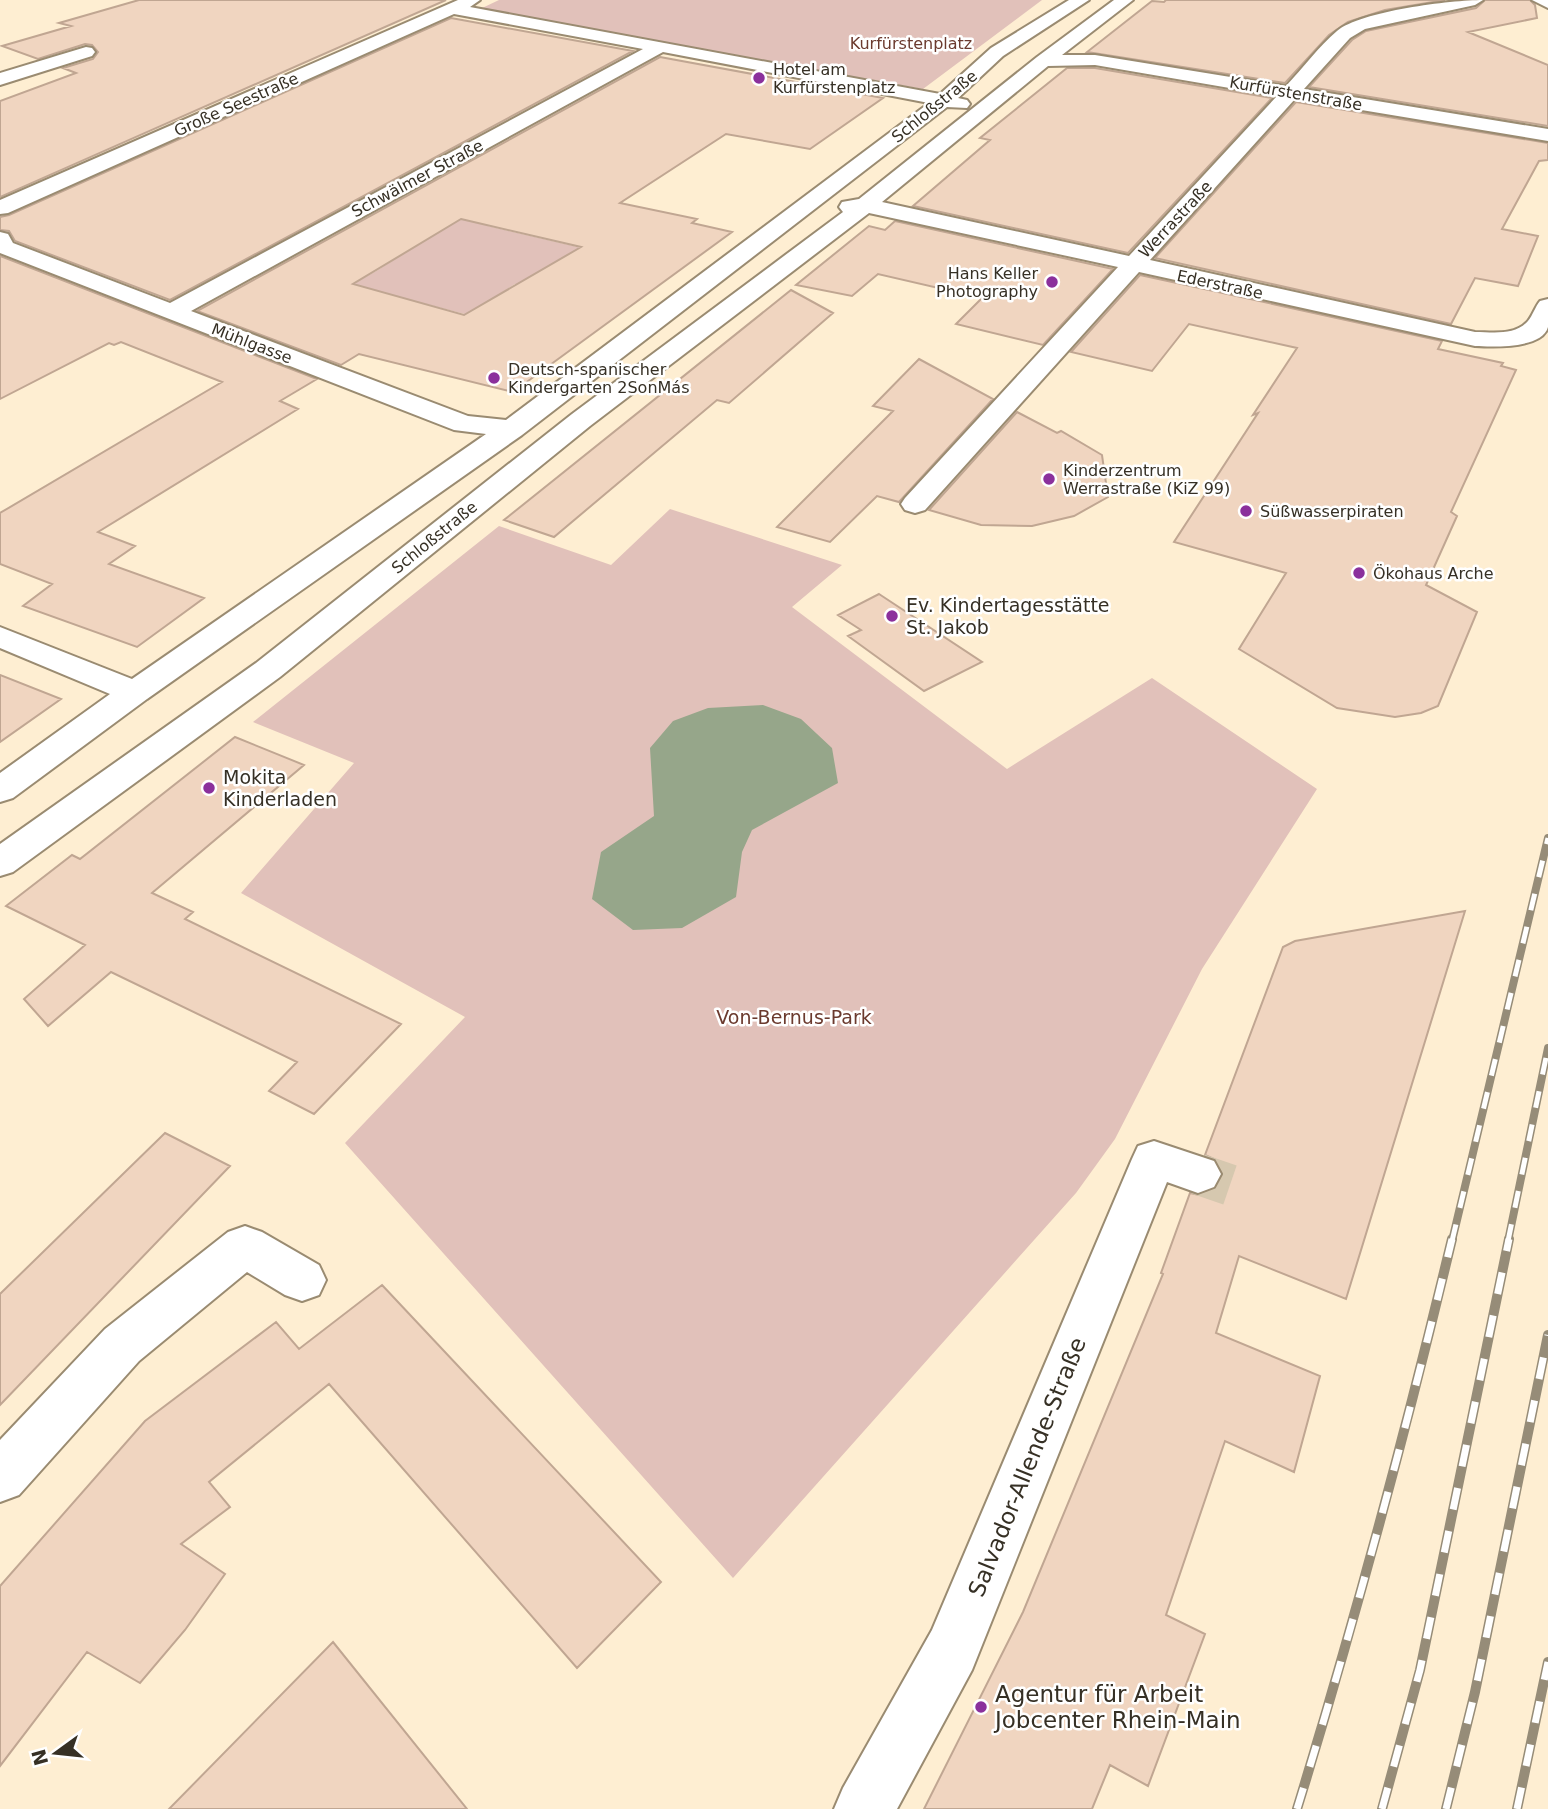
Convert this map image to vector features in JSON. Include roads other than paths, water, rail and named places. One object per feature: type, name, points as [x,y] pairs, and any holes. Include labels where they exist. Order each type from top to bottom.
[{"type":"street","name":"Große Seestraße","points":[[0,208],[472,0]]},
{"type":"street","name":"Schloßstraße","points":[[0,790],[135,692],[512,429],[943,101],[997,52],[1081,0]]},
{"type":"street","name":"Schloßstraße","points":[[0,863],[268,670],[582,419],[915,167],[984,108],[1125,0]]},
{"type":"street","name":"Werrastraße","points":[[915,504],[1344,34],[1359,25],[1475,0]]},
{"type":"street","points":[[1540,0],[1548,2]]},
{"type":"street","points":[[453,9],[984,108]]},
{"type":"street","points":[[0,79],[79,46]]},
{"type":"street","name":"Schwälmer Straße","points":[[174,310],[660,47]]},
{"type":"street","name":"Kurfürstenstraße","points":[[1044,61],[1095,60],[1548,135]]},
{"type":"street","points":[[1371,128],[1386,108]]},
{"type":"street","name":"Schloßstraße","points":[[790,217],[864,205],[898,212]]},
{"type":"street","name":"Ederstraße","points":[[898,212],[1475,339],[1503,340],[1525,335],[1539,327],[1548,306]]},
{"type":"street","name":"Mühlgasse","points":[[0,239],[4,247],[174,310],[183,317],[463,424],[512,429]]},
{"type":"street","points":[[0,637],[135,692]]},
{"type":"street","name":"Salvador-Allende-Straße","points":[[864,1809],[952,1650],[1154,1159],[1198,1174]]},
{"type":"street","points":[[0,1477],[122,1345],[245,1246],[302,1280]]},
{"type":"tunnel","points":[[1198,1174],[1230,1185]]},
{"type":"railway","points":[[1452,1241],[1548,838]]},
{"type":"railway","points":[[1508,1241],[1548,1048]]},
{"type":"railway","points":[[1297,1809],[1379,1525],[1452,1239]]},
{"type":"railway","points":[[1382,1809],[1420,1670],[1509,1239]]},
{"type":"railway","points":[[1446,1809],[1475,1692],[1548,1335]]},
{"type":"railway","points":[[1517,1809],[1548,1662]]},
{"type":"place","name":"Hotel am Kurfürstenplatz","points":[[759,78]]},
{"type":"place","name":"Hans Keller Photography","points":[[1052,282]]},
{"type":"place","name":"Deutsch-spanischer Kindergarten 2SonMás","points":[[494,378]]},
{"type":"place","name":"Kinderzentrum Werrastraße (KiZ 99)","points":[[1049,479]]},
{"type":"place","name":"Süßwasserpiraten","points":[[1246,511]]},
{"type":"place","name":"Ökohaus Arche","points":[[1359,573]]},
{"type":"place","name":"Ev. Kindertagesstätte St. Jakob","points":[[892,616]]},
{"type":"place","name":"Mokita Kinderladen","points":[[209,788]]},
{"type":"place","name":"Agentur für Arbeit Jobcenter Rhein-Main","points":[[981,1707]]},
{"type":"park label","name":"Kurfürstenplatz","points":[[911,43]]},
{"type":"park label","name":"Von-Bernus-Park","points":[[794,1017]]}]
